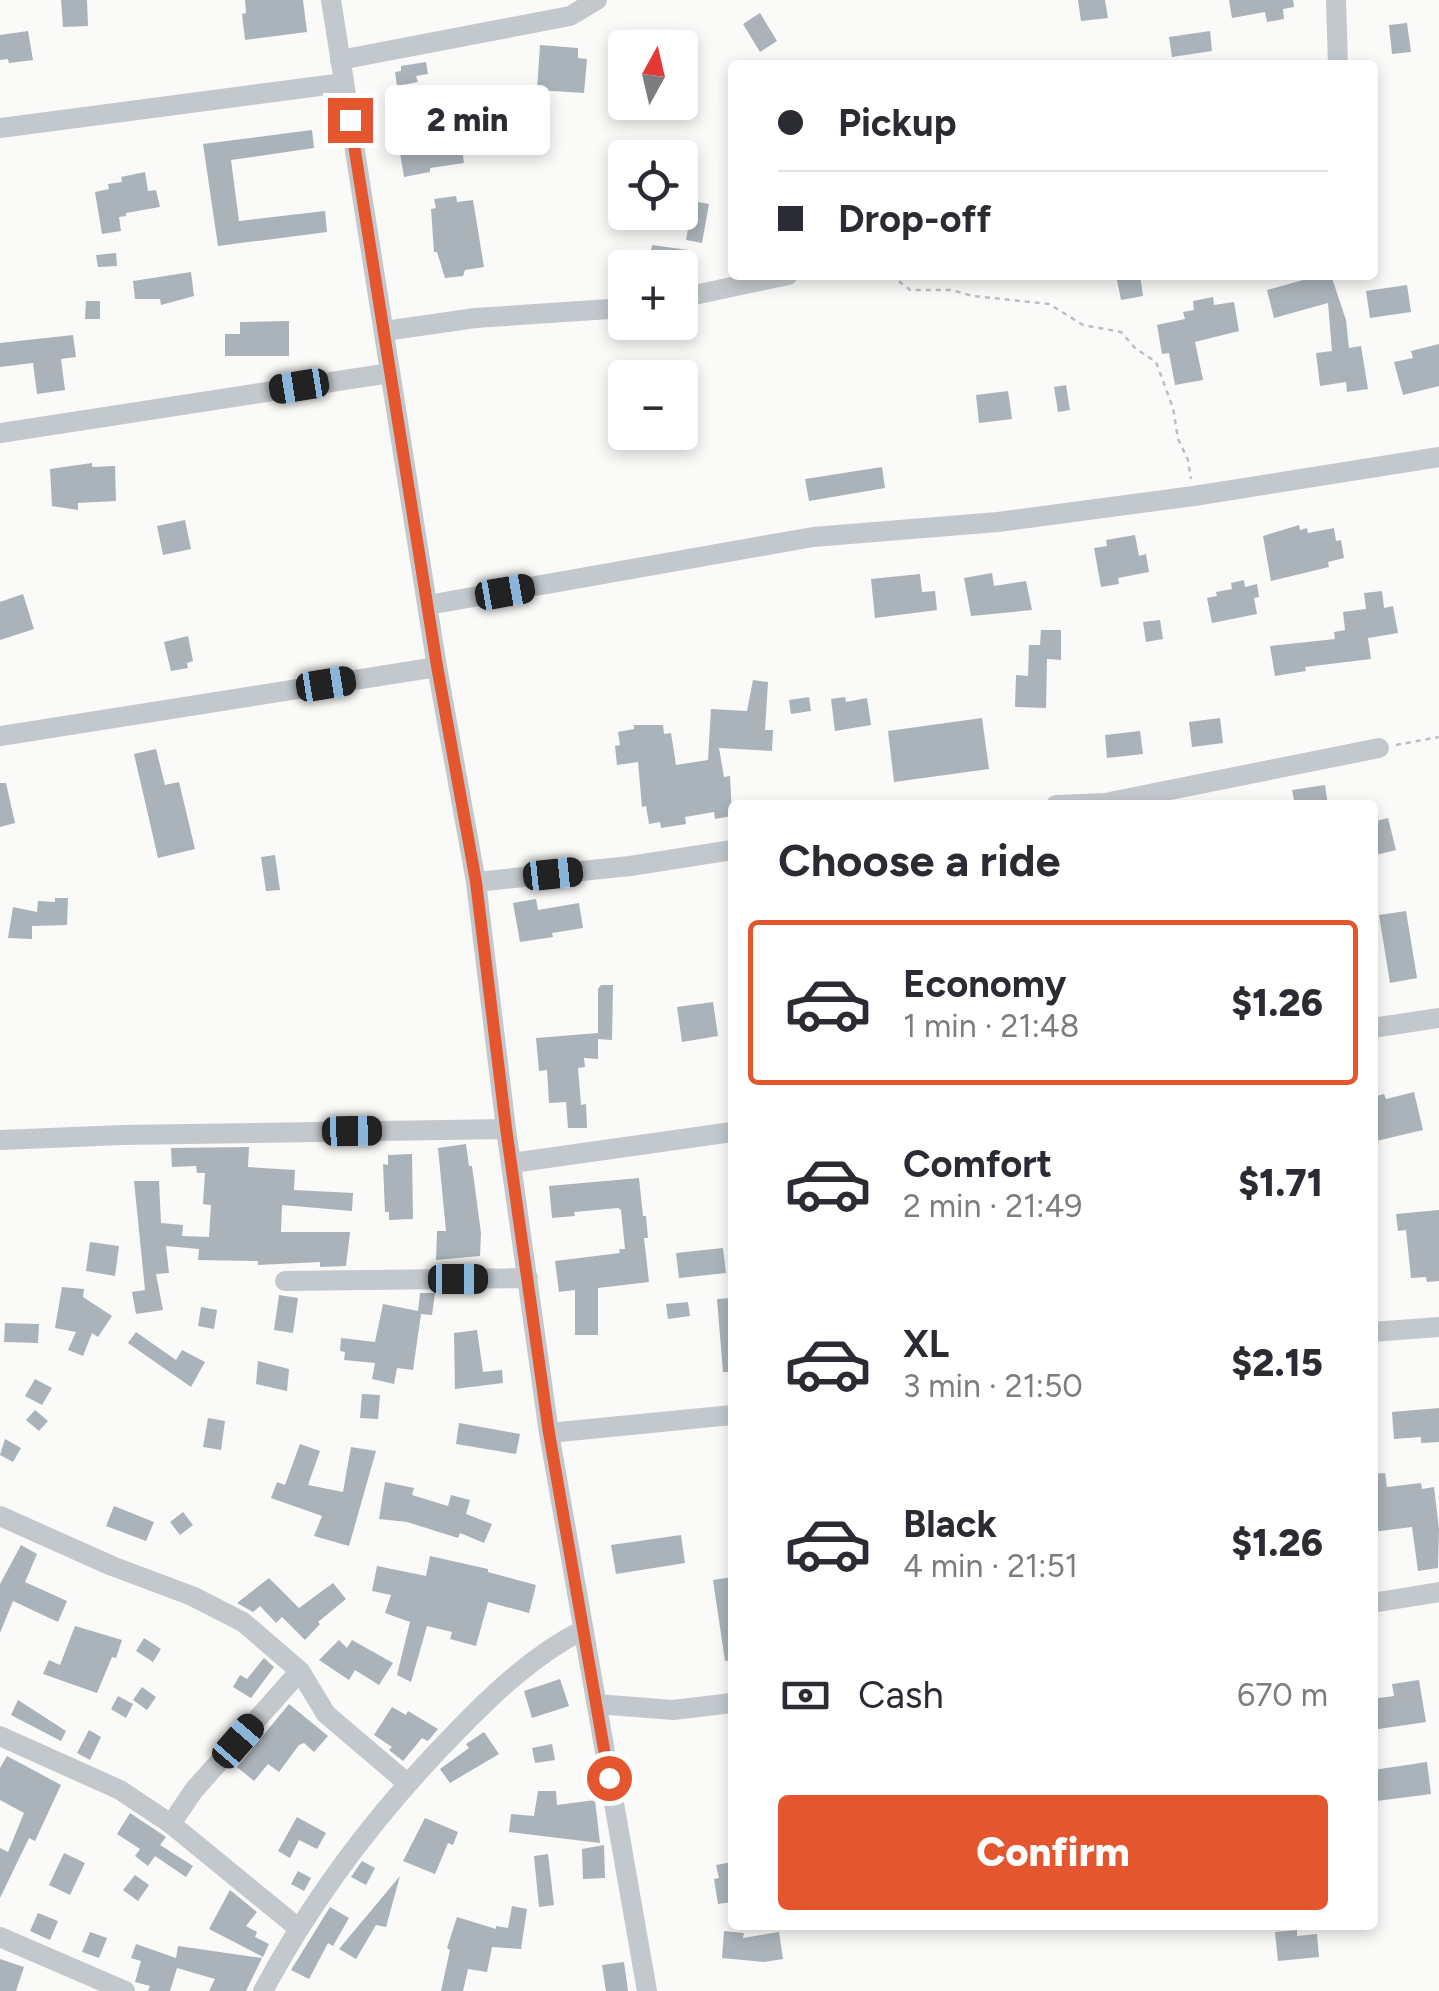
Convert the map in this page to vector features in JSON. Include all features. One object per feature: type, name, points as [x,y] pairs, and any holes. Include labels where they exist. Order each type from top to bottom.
[{"type":"street","points":[[331,0],[437,666],[476,882],[549,1433],[647,1991]]},
{"type":"street","points":[[340,60],[570,16],[597,0]]},
{"type":"street","points":[[1336,0],[1338,60]]},
{"type":"street","points":[[0,128],[343,83]]},
{"type":"street","points":[[698,294],[765,280]]},
{"type":"street","points":[[385,331],[476,318],[608,309]]},
{"type":"street","points":[[0,434],[390,372]]},
{"type":"street","points":[[428,605],[813,537],[998,522],[1439,457]]},
{"type":"street","points":[[0,736],[437,666]]},
{"type":"street","points":[[1120,800],[1379,748]]},
{"type":"street","points":[[476,882],[630,866],[728,851]]},
{"type":"street","points":[[1378,1027],[1439,1018]]},
{"type":"street","points":[[0,1140],[506,1128]]},
{"type":"street","points":[[512,1163],[728,1133]]},
{"type":"street","points":[[286,1281],[528,1278]]},
{"type":"street","points":[[1378,1332],[1439,1327]]},
{"type":"street","points":[[549,1433],[728,1415]]},
{"type":"street","points":[[0,1516],[219,1608],[243,1622],[300,1671],[326,1714],[406,1782]]},
{"type":"street","points":[[1378,1603],[1439,1592]]},
{"type":"street","points":[[263,1991],[297,1927],[406,1782],[491,1696],[534,1661],[583,1630]]},
{"type":"street","points":[[170,1824],[194,1790],[300,1671]]},
{"type":"street","points":[[597,1704],[673,1710],[728,1703]]},
{"type":"street","points":[[0,1736],[120,1790],[170,1824],[297,1927]]},
{"type":"street","points":[[0,1937],[125,1991]]},
{"type":"path","points":[[897,280],[910,290],[951,290],[1049,304],[1082,324],[1121,332],[1156,362],[1188,460],[1194,496]]},
{"type":"path","points":[[1379,748],[1439,737]]},
{"type":"building","points":[[61,0],[87,0],[88,26],[63,27]]},
{"type":"building","points":[[245,0],[303,0],[307,32],[245,40]]},
{"type":"building","points":[[1078,0],[1105,0],[1108,18],[1081,21]]},
{"type":"building","points":[[1229,0],[1293,0],[1294,7],[1283,9],[1284,19],[1267,22],[1265,12],[1232,18]]},
{"type":"building","points":[[760,13],[777,41],[760,52],[743,24]]},
{"type":"building","points":[[1407,23],[1411,52],[1392,54],[1389,25]]},
{"type":"building","points":[[28,31],[33,60],[0,60],[0,35]]},
{"type":"building","points":[[1210,31],[1212,51],[1172,57],[1169,37]]},
{"type":"building","points":[[540,45],[578,48],[578,58],[587,59],[584,93],[537,90]]},
{"type":"building","points":[[426,62],[428,74],[416,76],[418,82],[397,86],[395,72],[401,71],[401,66]]},
{"type":"building","points":[[434,128],[435,135],[459,131],[464,163],[404,177],[398,141],[414,138],[413,131]]},
{"type":"building","points":[[312,130],[314,148],[231,160],[239,221],[325,211],[327,232],[218,246],[203,144]]},
{"type":"building","points":[[145,172],[148,191],[156,190],[160,207],[126,213],[119,217],[121,231],[102,234],[95,192],[122,182],[121,177]]},
{"type":"building","points":[[456,196],[457,202],[473,200],[484,267],[445,278],[434,252],[431,209],[436,208],[434,199]]},
{"type":"building","points":[[698,202],[709,204],[702,243],[686,240],[688,230],[698,230]]},
{"type":"building","points":[[652,245],[688,250],[651,250]]},
{"type":"building","points":[[116,253],[117,266],[98,267],[96,255]]},
{"type":"building","points":[[191,272],[194,296],[161,305],[160,299],[135,299],[133,281]]},
{"type":"building","points":[[1117,280],[1141,280],[1143,296],[1121,300]]},
{"type":"building","points":[[1303,280],[1333,280],[1346,320],[1349,348],[1361,346],[1368,389],[1347,392],[1346,382],[1320,386],[1316,353],[1332,351],[1328,303],[1274,318],[1267,290]]},
{"type":"building","points":[[1407,285],[1411,312],[1370,318],[1366,291]]},
{"type":"building","points":[[1213,297],[1214,305],[1234,302],[1239,331],[1195,342],[1203,380],[1175,385],[1169,353],[1162,354],[1157,325],[1185,319],[1183,312],[1194,310],[1193,301]]},
{"type":"building","points":[[86,301],[100,301],[100,319],[85,319]]},
{"type":"building","points":[[289,321],[289,356],[225,356],[225,334],[240,334],[240,322]]},
{"type":"building","points":[[73,335],[76,357],[61,359],[65,390],[37,394],[33,363],[0,367],[0,343]]},
{"type":"building","points":[[1439,344],[1439,386],[1403,395],[1394,362],[1413,358],[1411,351]]},
{"type":"building","points":[[1066,385],[1070,410],[1058,412],[1054,387]]},
{"type":"building","points":[[1008,391],[1012,419],[979,423],[976,395]]},
{"type":"building","points":[[92,463],[92,467],[115,466],[116,501],[78,503],[78,510],[52,506],[50,469]]},
{"type":"building","points":[[882,467],[885,488],[809,501],[805,479]]},
{"type":"building","points":[[185,520],[191,549],[163,555],[157,526]]},
{"type":"building","points":[[1299,525],[1300,530],[1307,528],[1308,533],[1334,528],[1344,558],[1328,562],[1329,567],[1271,581],[1263,536]]},
{"type":"building","points":[[1135,535],[1139,556],[1146,554],[1149,572],[1118,578],[1119,584],[1101,587],[1094,548],[1107,546],[1106,540]]},
{"type":"building","points":[[992,573],[994,586],[1026,581],[1032,610],[971,616],[964,578]]},
{"type":"building","points":[[920,574],[922,592],[935,591],[937,610],[875,618],[871,579]]},
{"type":"building","points":[[1244,580],[1245,587],[1257,584],[1257,614],[1212,623],[1207,598]]},
{"type":"building","points":[[1382,591],[1384,608],[1393,606],[1398,633],[1368,638],[1371,659],[1305,667],[1306,671],[1275,676],[1270,646],[1335,639],[1334,632],[1345,630],[1343,612],[1366,609],[1364,593]]},
{"type":"building","points":[[23,594],[34,629],[0,640],[0,602]]},
{"type":"building","points":[[1160,620],[1163,639],[1146,642],[1143,622]]},
{"type":"building","points":[[1041,630],[1061,630],[1061,660],[1047,659],[1046,708],[1015,707],[1016,675],[1028,676],[1029,645],[1040,645]]},
{"type":"building","points":[[188,636],[193,661],[187,663],[188,668],[171,671],[164,642]]},
{"type":"building","points":[[753,680],[768,682],[765,730],[773,730],[772,751],[719,748],[724,777],[730,776],[728,817],[715,819],[714,812],[685,817],[686,824],[661,828],[660,822],[649,824],[646,806],[642,807],[638,762],[617,765],[618,732],[634,729],[634,725],[663,725],[664,734],[671,733],[676,765],[708,760],[711,709],[747,711]]},
{"type":"building","points":[[809,697],[811,711],[791,714],[789,700]]},
{"type":"building","points":[[845,697],[846,702],[867,698],[871,725],[835,731],[831,699]]},
{"type":"building","points":[[982,718],[989,769],[894,782],[888,731]]},
{"type":"building","points":[[1220,718],[1223,743],[1192,747],[1189,722]]},
{"type":"building","points":[[1140,731],[1143,754],[1107,758],[1105,735]]},
{"type":"building","points":[[156,749],[165,785],[179,782],[195,849],[158,858],[134,754]]},
{"type":"building","points":[[0,783],[6,783],[15,823],[0,827]]},
{"type":"building","points":[[1325,785],[1327,800],[1294,800],[1292,790]]},
{"type":"building","points":[[1388,818],[1396,850],[1378,854],[1378,820]]},
{"type":"building","points":[[275,855],[280,890],[266,891],[261,857]]},
{"type":"building","points":[[55,898],[68,898],[67,925],[32,926],[32,939],[8,938],[13,907],[37,912],[38,901],[55,902]]},
{"type":"building","points":[[536,899],[538,910],[579,903],[583,928],[520,942],[513,903]]},
{"type":"building","points":[[1406,911],[1417,978],[1390,983],[1379,915]]},
{"type":"building","points":[[601,985],[613,985],[612,1040],[598,1039],[598,1059],[584,1058],[585,1067],[578,1068],[587,1128],[568,1128],[566,1102],[549,1103],[547,1070],[539,1071],[536,1038],[598,1033]]},
{"type":"building","points":[[713,1002],[718,1036],[682,1042],[677,1007]]},
{"type":"building","points":[[1414,1092],[1423,1130],[1378,1141],[1378,1096],[1384,1094],[1386,1099]]},
{"type":"building","points":[[466,1144],[481,1233],[480,1256],[436,1260],[437,1231],[446,1231],[438,1148]]},
{"type":"building","points":[[249,1147],[248,1167],[295,1170],[294,1190],[353,1193],[352,1211],[282,1205],[281,1232],[350,1232],[346,1266],[198,1260],[199,1249],[166,1246],[169,1273],[156,1274],[163,1310],[136,1314],[132,1292],[145,1290],[134,1181],[159,1181],[161,1223],[183,1225],[182,1236],[209,1237],[211,1205],[203,1204],[205,1173],[197,1173],[196,1166],[172,1167],[171,1148]]},
{"type":"building","points":[[412,1154],[413,1219],[389,1220],[389,1212],[385,1212],[383,1164],[388,1165],[388,1155]]},
{"type":"building","points":[[639,1178],[646,1216],[649,1282],[598,1288],[598,1335],[575,1335],[575,1290],[559,1292],[555,1261],[620,1253],[619,1249],[625,1249],[621,1210],[574,1212],[575,1216],[552,1218],[549,1186]]},
{"type":"building","points":[[1439,1210],[1439,1281],[1411,1278],[1406,1230],[1398,1231],[1396,1214]]},
{"type":"building","points":[[90,1242],[119,1246],[115,1276],[86,1271]]},
{"type":"building","points":[[723,1248],[726,1273],[679,1278],[676,1253]]},
{"type":"building","points":[[62,1287],[84,1289],[83,1297],[112,1316],[98,1337],[92,1333],[83,1356],[68,1350],[76,1332],[55,1328]]},
{"type":"building","points":[[420,1293],[435,1293],[432,1315],[421,1314],[413,1370],[397,1368],[394,1384],[372,1379],[375,1363],[344,1360],[341,1338],[375,1342],[383,1304],[418,1311]]},
{"type":"building","points":[[279,1295],[298,1298],[293,1333],[274,1330]]},
{"type":"building","points":[[728,1298],[728,1372],[723,1372],[717,1299]]},
{"type":"building","points":[[688,1302],[690,1316],[668,1319],[666,1304]]},
{"type":"building","points":[[201,1307],[217,1310],[214,1329],[198,1326]]},
{"type":"building","points":[[5,1323],[39,1324],[38,1343],[4,1342]]},
{"type":"building","points":[[477,1330],[483,1372],[502,1370],[503,1383],[455,1389],[454,1333]]},
{"type":"building","points":[[136,1332],[176,1360],[182,1350],[205,1362],[191,1387],[128,1343]]},
{"type":"building","points":[[258,1361],[289,1369],[287,1391],[256,1384]]},
{"type":"building","points":[[35,1379],[52,1388],[42,1405],[25,1396]]},
{"type":"building","points":[[362,1394],[380,1395],[378,1419],[360,1418]]},
{"type":"building","points":[[1439,1408],[1439,1442],[1421,1443],[1421,1437],[1394,1439],[1392,1412]]},
{"type":"building","points":[[35,1410],[48,1421],[39,1431],[26,1420]]},
{"type":"building","points":[[208,1418],[225,1421],[221,1450],[203,1447]]},
{"type":"building","points":[[459,1423],[520,1434],[516,1454],[456,1444]]},
{"type":"building","points":[[5,1439],[21,1448],[13,1462],[0,1455]]},
{"type":"building","points":[[300,1444],[320,1451],[308,1485],[343,1492],[351,1447],[376,1451],[349,1546],[314,1536],[322,1516],[271,1498],[277,1482],[285,1485]]},
{"type":"building","points":[[1385,1473],[1387,1487],[1421,1483],[1422,1489],[1434,1487],[1438,1568],[1418,1571],[1412,1527],[1378,1531],[1378,1474]]},
{"type":"building","points":[[385,1482],[414,1488],[412,1495],[448,1506],[451,1495],[470,1500],[466,1514],[492,1524],[484,1543],[460,1533],[458,1538],[407,1522],[379,1519]]},
{"type":"building","points":[[114,1506],[154,1522],[146,1541],[106,1526]]},
{"type":"building","points":[[183,1512],[193,1525],[180,1535],[170,1522]]},
{"type":"building","points":[[681,1535],[685,1563],[616,1574],[611,1545]]},
{"type":"building","points":[[21,1545],[37,1554],[25,1582],[67,1601],[58,1622],[13,1601],[0,1633],[0,1584]]},
{"type":"building","points":[[430,1556],[536,1585],[529,1613],[488,1602],[476,1646],[450,1639],[452,1632],[427,1626],[411,1682],[397,1675],[410,1622],[385,1613],[391,1595],[372,1591],[377,1566],[426,1576]]},
{"type":"building","points":[[269,1578],[299,1608],[333,1583],[346,1599],[318,1622],[305,1640],[282,1617],[276,1623],[260,1606],[253,1612],[237,1603]]},
{"type":"building","points":[[728,1578],[728,1661],[725,1661],[713,1580]]},
{"type":"building","points":[[75,1626],[122,1640],[97,1693],[43,1674],[49,1660],[60,1665]]},
{"type":"building","points":[[144,1638],[161,1649],[153,1662],[136,1651]]},
{"type":"building","points":[[339,1640],[347,1648],[352,1640],[393,1663],[379,1685],[355,1670],[349,1680],[319,1660]]},
{"type":"building","points":[[264,1658],[274,1667],[251,1698],[233,1687],[240,1675],[247,1679]]},
{"type":"building","points":[[560,1679],[569,1706],[532,1718],[524,1691]]},
{"type":"building","points":[[1419,1680],[1426,1722],[1378,1729],[1378,1698],[1394,1696],[1392,1684]]},
{"type":"building","points":[[142,1687],[156,1697],[147,1710],[133,1700]]},
{"type":"building","points":[[118,1696],[133,1704],[126,1718],[111,1709]]},
{"type":"building","points":[[18,1700],[66,1731],[61,1741],[11,1715]]},
{"type":"building","points":[[289,1704],[328,1736],[314,1752],[304,1743],[299,1745],[279,1772],[268,1764],[254,1781],[237,1767]]},
{"type":"building","points":[[392,1707],[406,1715],[408,1711],[438,1729],[428,1741],[422,1738],[403,1761],[389,1750],[392,1747],[374,1735]]},
{"type":"building","points":[[89,1730],[101,1737],[90,1760],[77,1753]]},
{"type":"building","points":[[484,1732],[499,1754],[450,1783],[440,1769]]},
{"type":"building","points":[[552,1744],[555,1760],[535,1763],[532,1748]]},
{"type":"building","points":[[7,1756],[61,1785],[35,1841],[29,1838],[0,1898],[0,1848],[8,1852],[24,1813],[0,1800],[0,1768]]},
{"type":"building","points":[[1427,1762],[1431,1794],[1378,1801],[1378,1769]]},
{"type":"building","points":[[538,1791],[556,1791],[557,1805],[595,1800],[600,1843],[509,1832],[511,1814],[534,1816]]},
{"type":"building","points":[[130,1813],[166,1837],[160,1845],[193,1866],[186,1877],[155,1856],[148,1866],[135,1856],[140,1849],[117,1834]]},
{"type":"building","points":[[297,1817],[326,1833],[317,1849],[299,1840],[290,1858],[278,1851]]},
{"type":"building","points":[[425,1818],[458,1832],[453,1845],[448,1843],[435,1874],[403,1861]]},
{"type":"building","points":[[604,1845],[605,1878],[583,1879],[582,1849]]},
{"type":"building","points":[[64,1853],[85,1863],[70,1895],[49,1885]]},
{"type":"building","points":[[548,1854],[554,1905],[539,1907],[534,1856]]},
{"type":"building","points":[[362,1861],[375,1868],[366,1885],[351,1877]]},
{"type":"building","points":[[728,1863],[728,1903],[718,1904],[716,1865]]},
{"type":"building","points":[[298,1871],[311,1878],[304,1891],[291,1884]]},
{"type":"building","points":[[135,1875],[149,1885],[138,1901],[123,1890]]},
{"type":"building","points":[[400,1876],[386,1927],[376,1925],[356,1959],[339,1949]]},
{"type":"building","points":[[230,1890],[257,1912],[246,1926],[257,1932],[255,1937],[269,1944],[263,1957],[209,1929]]},
{"type":"building","points":[[512,1906],[527,1909],[521,1949],[492,1947],[487,1972],[468,1969],[463,1991],[441,1991],[450,1950],[447,1948],[457,1917],[496,1929],[508,1928]]},
{"type":"building","points":[[330,1907],[349,1918],[333,1946],[328,1943],[309,1979],[291,1970]]},
{"type":"building","points":[[38,1913],[58,1921],[50,1940],[30,1931]]},
{"type":"building","points":[[1297,1930],[1297,1936],[1317,1934],[1319,1957],[1278,1961],[1275,1932]]},
{"type":"building","points":[[724,1931],[744,1933],[743,1938],[779,1932],[783,1959],[764,1962],[722,1958]]},
{"type":"building","points":[[90,1932],[107,1938],[99,1958],[82,1952]]},
{"type":"building","points":[[136,1944],[176,1958],[178,1946],[262,1958],[246,1991],[209,1991],[215,1979],[177,1968],[170,1991],[148,1991],[150,1986],[135,1982],[141,1961],[131,1958]]},
{"type":"building","points":[[0,1959],[24,1967],[16,1991],[0,1991]]},
{"type":"building","points":[[624,1962],[628,1991],[606,1991],[602,1965]]},
{"type":"route","points":[[350,120],[437,666],[476,882],[549,1433],[609,1778]]}]
